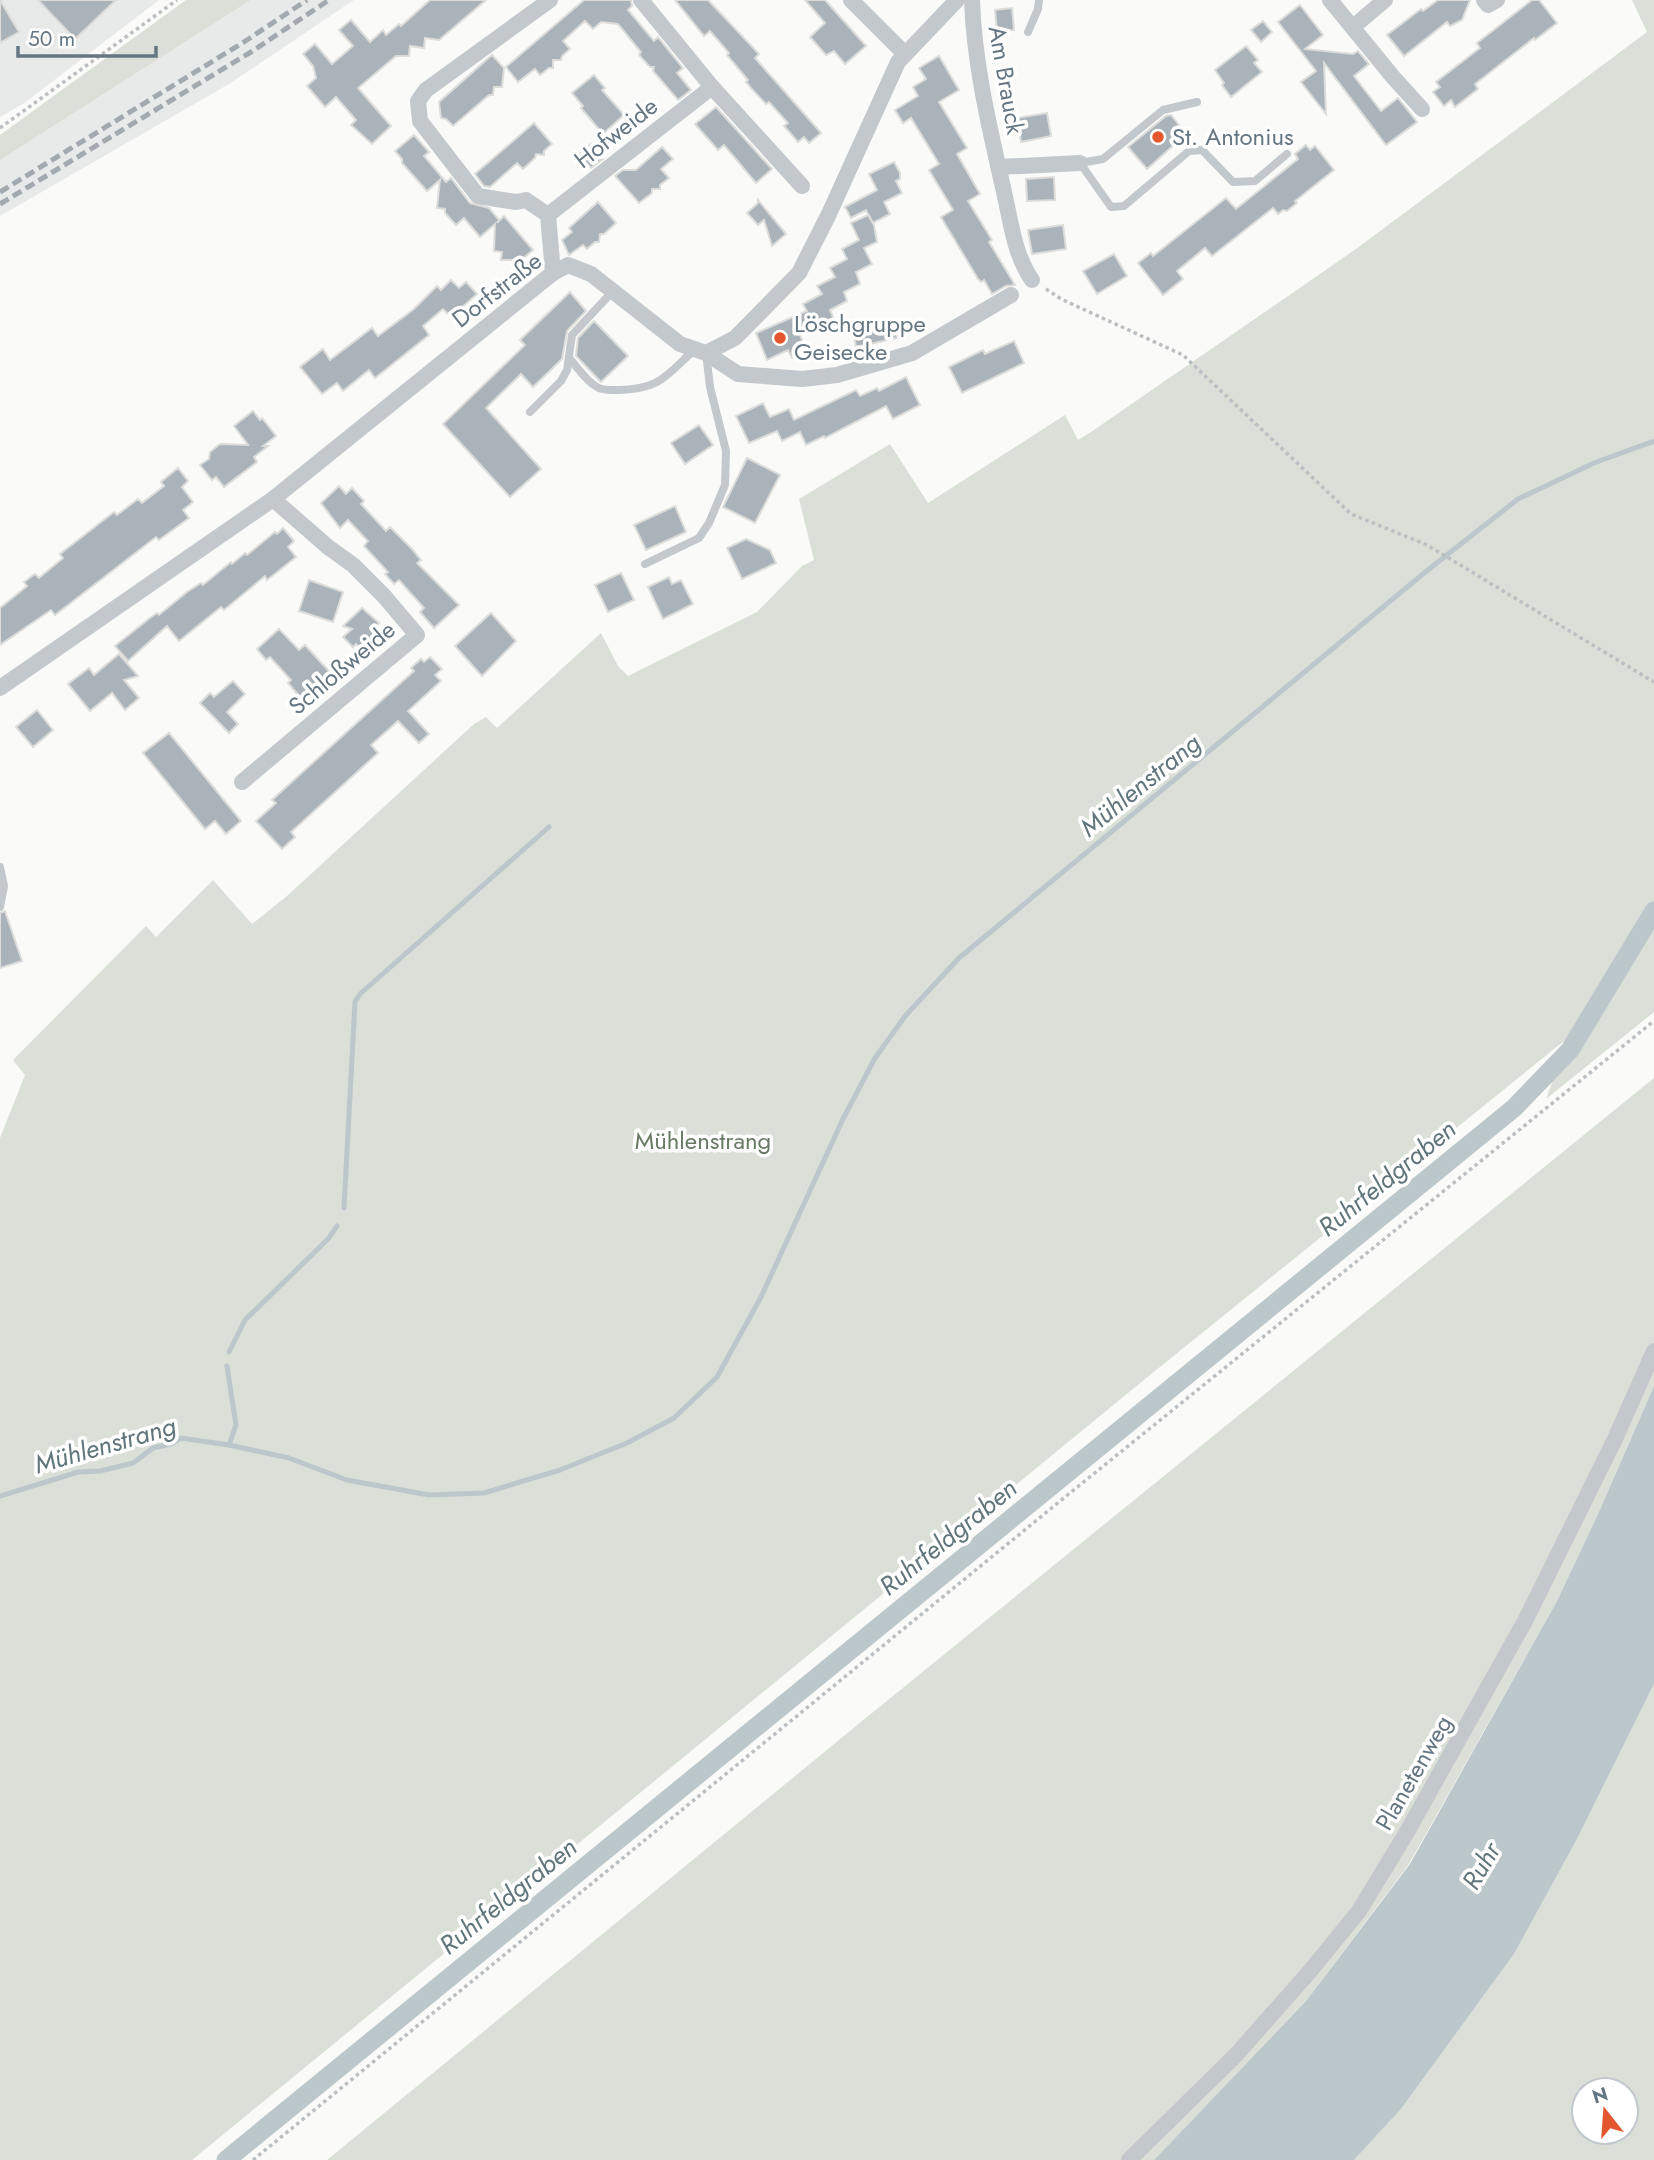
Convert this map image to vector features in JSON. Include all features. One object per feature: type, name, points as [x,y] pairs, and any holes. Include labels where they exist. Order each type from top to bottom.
[{"type":"street","points":[[551,0],[426,90],[418,102],[420,121],[478,196],[516,202],[526,200],[548,215],[553,273]]},
{"type":"street","points":[[641,0],[712,87],[802,186]]},
{"type":"street","points":[[851,0],[905,54]]},
{"type":"street","points":[[700,351],[735,338],[799,273],[898,62],[957,0]]},
{"type":"street","name":"Am Brauck","points":[[972,0],[973,34],[999,167],[1018,254],[1031,280]]},
{"type":"street","points":[[1330,0],[1422,109]]},
{"type":"street","points":[[1353,27],[1385,0]]},
{"type":"street","points":[[1484,0],[1488,5],[1497,0]]},
{"type":"street","name":"Hofweide","points":[[548,215],[712,87]]},
{"type":"street","name":"Am Brauck","points":[[999,167],[1080,163]]},
{"type":"street","name":"Dorfstraße","points":[[0,688],[273,499],[553,273],[568,265],[591,274],[680,344],[700,351]]},
{"type":"street","points":[[700,351],[738,374],[802,379],[837,374],[912,354],[1010,295]]},
{"type":"street","name":"Schloßweide","points":[[242,782],[417,635],[353,565],[273,499]]},
{"type":"street","name":"Planetenweg","points":[[1129,2160],[1236,2055],[1359,1911],[1407,1832],[1525,1621],[1615,1438],[1654,1351]]},
{"type":"lane","points":[[1028,32],[1039,0]]},
{"type":"lane","points":[[1197,102],[1163,110],[1103,159],[1080,163],[1111,206],[1124,206],[1189,152],[1202,150],[1233,182],[1255,181],[1287,154]]},
{"type":"lane","points":[[530,412],[561,381],[570,359],[569,345],[572,335],[613,291]]},
{"type":"lane","points":[[570,359],[594,386],[602,390],[640,390],[653,385],[700,351],[726,451],[724,485],[709,523],[699,538],[645,564]]},
{"type":"lane","points":[[0,867],[4,886],[0,907]]},
{"type":"path","points":[[0,128],[177,0]]},
{"type":"path","points":[[1031,280],[1061,299],[1183,355],[1351,514],[1427,545],[1654,682]]},
{"type":"path","points":[[253,2160],[1037,1519],[1654,1021]]},
{"type":"shaded area","points":[[0,0],[159,0],[23,104],[0,117]]},
{"type":"shaded area","points":[[251,0],[354,0],[229,84],[0,216],[0,160]]},
{"type":"green space","points":[[186,0],[251,0],[0,160],[0,135]]},
{"type":"green space","name":"Mühlenstrang","points":[[1632,0],[1654,0],[1654,1012],[1546,1099],[1569,1037],[1150,1375],[192,2160],[0,2160],[0,1138],[25,1075],[13,1060],[146,926],[156,937],[213,880],[252,924],[287,896],[474,724],[486,717],[497,728],[601,633],[618,666],[628,676],[757,612],[802,566],[814,560],[799,499],[890,444],[928,503],[1065,415],[1078,440],[1091,432],[1356,249],[1647,32]]},
{"type":"green space","points":[[1654,1078],[1654,1386],[1598,1514],[1557,1601],[1409,1864],[1306,2001],[1154,2160],[327,2160],[867,1717]]},
{"type":"green space","points":[[1654,1684],[1654,2160],[1354,2160],[1401,2109],[1514,1954],[1576,1841]]},
{"type":"water","name":"Ruhr","points":[[1654,1386],[1654,1684],[1576,1841],[1514,1954],[1401,2109],[1354,2160],[1154,2160],[1306,2001],[1410,1864],[1557,1601]]},
{"type":"building","points":[[0,0],[19,32],[0,43]]},
{"type":"building","points":[[38,0],[116,0],[75,39]]},
{"type":"building","points":[[430,0],[486,0],[439,40],[425,38],[424,48],[410,46],[409,56],[396,56],[358,88],[391,126],[372,144],[351,125],[356,120],[336,97],[325,107],[307,86],[316,78],[313,66],[303,54],[315,44],[332,64],[353,46],[339,30],[351,20],[370,42],[383,30],[386,35],[399,24],[401,26]]},
{"type":"building","points":[[584,0],[631,0],[632,6],[628,10],[654,41],[658,37],[683,68],[677,73],[691,90],[678,100],[653,71],[654,67],[650,67],[639,55],[641,52],[618,24],[601,22],[593,29],[585,21],[563,41],[570,49],[561,60],[553,60],[553,68],[540,75],[535,69],[518,82],[506,67]]},
{"type":"building","points":[[675,0],[708,0],[759,54],[755,58],[821,133],[809,143],[804,137],[798,142],[784,126],[788,123],[769,102],[766,104],[751,88],[746,82],[748,80],[727,55],[729,53],[710,31],[704,36]]},
{"type":"building","points":[[805,0],[825,0],[866,46],[845,64],[834,51],[826,55],[810,37],[825,23]]},
{"type":"building","points":[[1438,0],[1470,0],[1462,20],[1450,26],[1447,22],[1404,56],[1387,35],[1421,9],[1423,11]]},
{"type":"building","points":[[1532,0],[1539,0],[1557,23],[1475,84],[1478,89],[1455,107],[1451,100],[1444,106],[1433,92],[1440,87],[1436,82],[1480,48],[1477,43]]},
{"type":"building","points":[[1300,5],[1323,35],[1305,49],[1353,54],[1358,51],[1369,64],[1354,76],[1381,111],[1398,98],[1417,122],[1386,145],[1324,63],[1326,114],[1301,82],[1316,71],[1278,22]]},
{"type":"building","points":[[1012,8],[1014,30],[997,31],[995,10]]},
{"type":"building","points":[[1263,21],[1272,32],[1261,42],[1251,30]]},
{"type":"building","points":[[1246,46],[1258,60],[1254,63],[1262,72],[1231,97],[1215,70]]},
{"type":"building","points":[[492,55],[504,68],[502,87],[494,87],[493,95],[489,95],[453,126],[441,118],[439,102]]},
{"type":"building","points":[[939,56],[959,90],[939,102],[967,148],[957,154],[980,194],[968,201],[1015,285],[1006,286],[992,294],[984,280],[981,282],[978,279],[941,217],[953,210],[929,170],[939,164],[911,118],[903,123],[895,110],[918,96],[913,87],[926,79],[919,68]]},
{"type":"building","points":[[594,75],[605,88],[602,90],[624,115],[603,134],[572,93]]},
{"type":"building","points":[[716,107],[772,169],[756,183],[724,145],[718,150],[695,124]]},
{"type":"building","points":[[1047,113],[1051,136],[1021,142],[1017,118]]},
{"type":"building","name":"St. Antonius","points":[[1171,115],[1186,134],[1147,169],[1128,147],[1166,116]]},
{"type":"building","points":[[534,123],[552,144],[544,151],[544,155],[536,154],[523,169],[517,163],[490,187],[484,186],[475,174]]},
{"type":"building","points":[[414,135],[429,152],[424,156],[446,182],[451,178],[470,203],[489,208],[499,220],[497,223],[504,216],[533,250],[521,260],[501,260],[502,252],[494,251],[495,224],[480,237],[464,218],[456,225],[445,213],[445,209],[437,208],[440,180],[427,191],[395,151]]},
{"type":"building","points":[[591,144],[603,159],[591,168],[579,155]]},
{"type":"building","points":[[1306,145],[1310,150],[1315,146],[1334,170],[1295,201],[1297,203],[1287,211],[1283,210],[1278,214],[1273,208],[1212,256],[1205,248],[1177,271],[1183,279],[1163,295],[1138,263],[1151,253],[1153,256],[1226,198],[1236,209],[1298,159],[1295,154]]},
{"type":"building","points":[[662,147],[673,159],[661,169],[669,178],[660,185],[660,189],[652,189],[652,193],[639,203],[615,176],[623,170],[636,170]]},
{"type":"building","points":[[894,162],[900,173],[900,179],[896,181],[902,193],[884,202],[890,214],[873,223],[866,210],[851,218],[845,207],[877,190],[869,174]]},
{"type":"building","points":[[1054,177],[1055,200],[1027,201],[1026,179]]},
{"type":"building","points":[[758,200],[786,234],[772,246],[764,220],[758,225],[747,213]]},
{"type":"building","points":[[598,202],[616,223],[604,234],[600,234],[599,242],[587,249],[583,245],[569,255],[562,240],[572,232],[569,228]]},
{"type":"building","points":[[868,215],[874,225],[877,242],[864,248],[872,264],[856,272],[860,284],[844,292],[847,301],[830,310],[834,319],[818,329],[800,335],[807,351],[792,358],[788,350],[767,360],[756,333],[807,311],[803,304],[822,294],[817,286],[835,277],[830,268],[847,259],[842,249],[859,240],[851,223]]},
{"type":"building","points":[[1063,225],[1066,249],[1032,254],[1028,230]]},
{"type":"building","points":[[1114,254],[1127,276],[1097,294],[1083,271]]},
{"type":"building","points":[[451,280],[459,288],[466,282],[477,294],[451,317],[443,309],[423,326],[429,335],[375,378],[369,370],[343,391],[337,383],[322,394],[300,367],[323,349],[330,360],[372,328],[378,336],[414,309],[437,286],[441,290]]},
{"type":"building","points":[[570,292],[586,311],[567,331],[562,359],[533,387],[521,374],[486,408],[541,469],[510,497],[443,424],[525,345],[520,340]]},
{"type":"building","points":[[594,321],[628,356],[601,382],[576,356],[578,338]]},
{"type":"building","points":[[893,323],[897,338],[856,347],[853,331]]},
{"type":"building","points":[[1014,341],[1024,363],[962,393],[949,367],[983,350],[985,354]]},
{"type":"building","points":[[906,377],[920,405],[893,419],[886,406],[806,445],[800,432],[782,441],[777,431],[749,443],[736,416],[763,403],[770,417],[789,409],[794,420],[856,390],[860,396],[877,388],[879,391]]},
{"type":"building","points":[[253,411],[276,436],[254,457],[257,462],[224,487],[216,477],[212,480],[200,465],[209,459],[210,452],[220,444],[248,445],[234,426]]},
{"type":"building","points":[[699,425],[713,445],[685,464],[671,443]]},
{"type":"building","points":[[747,458],[780,475],[755,523],[723,507]]},
{"type":"building","points":[[178,468],[188,481],[182,487],[193,502],[183,510],[189,518],[159,540],[156,537],[55,615],[51,610],[0,645],[0,608],[27,586],[24,582],[35,574],[39,578],[63,558],[60,554],[114,512],[117,515],[138,499],[142,503],[164,486],[161,482]]},
{"type":"building","points":[[339,486],[346,494],[352,488],[364,501],[361,504],[386,531],[390,527],[412,549],[421,560],[417,563],[459,605],[434,628],[420,612],[424,608],[399,580],[394,584],[385,574],[388,572],[364,546],[368,541],[348,520],[340,528],[321,503]]},
{"type":"building","points":[[675,506],[686,532],[646,550],[634,525]]},
{"type":"building","points":[[283,528],[294,541],[288,547],[296,557],[267,580],[265,576],[224,610],[221,607],[179,641],[167,626],[128,661],[115,646],[157,613],[159,615],[187,592],[201,583],[203,585],[231,562],[232,564],[245,553],[247,555]]},
{"type":"building","points":[[746,539],[770,550],[776,563],[742,579],[727,548]]},
{"type":"building","points":[[621,573],[634,600],[608,612],[595,585]]},
{"type":"building","points":[[669,577],[672,584],[681,580],[693,604],[663,619],[648,587]]},
{"type":"building","points":[[309,580],[343,592],[333,622],[299,611]]},
{"type":"building","points":[[362,608],[379,623],[375,627],[384,637],[366,654],[343,637],[352,629],[343,626]]},
{"type":"building","points":[[491,613],[516,641],[482,676],[455,646]]},
{"type":"building","points":[[279,629],[299,650],[305,645],[336,679],[311,701],[305,695],[301,698],[288,683],[291,680],[270,657],[266,660],[257,649]]},
{"type":"building","points":[[119,654],[138,676],[124,680],[139,698],[125,710],[112,693],[90,711],[68,684],[89,668],[94,675]]},
{"type":"building","points":[[430,657],[442,669],[435,675],[441,681],[408,711],[429,734],[419,743],[398,721],[371,745],[378,753],[291,832],[295,837],[282,849],[256,821],[276,803],[272,800],[414,671],[411,668],[421,659],[424,662]]},
{"type":"building","points":[[233,681],[245,694],[227,712],[238,724],[229,733],[200,703],[210,693],[214,697]]},
{"type":"building","points":[[37,710],[53,730],[33,747],[16,727]]},
{"type":"building","points":[[169,733],[241,821],[226,834],[215,821],[205,829],[143,753]]},
{"type":"building","points":[[5,911],[22,961],[0,968],[0,913]]},
{"type":"waterway","name":"Mühlenstrang","points":[[0,1496],[78,1472],[100,1471],[133,1463],[153,1448],[171,1444],[181,1438],[289,1458],[347,1480],[429,1495],[484,1493],[560,1470],[627,1443],[674,1418],[717,1377],[761,1297],[843,1119],[875,1058],[906,1015],[959,958],[1429,569],[1518,499],[1594,463],[1654,441]]},
{"type":"waterway","points":[[344,1208],[355,1002],[360,994],[549,827]]},
{"type":"waterway","name":"Ruhrfeldgraben","points":[[226,2160],[1514,1108],[1570,1050],[1654,911]]},
{"type":"waterway","points":[[229,1352],[245,1320],[328,1239],[337,1226]]},
{"type":"waterway","points":[[227,1366],[236,1425],[229,1445]]},
{"type":"railway","points":[[0,192],[244,42],[307,0]]},
{"type":"railway","points":[[0,204],[251,52],[329,0]]},
{"type":"place","name":"St. Antonius","points":[[1158,137]]},
{"type":"place","name":"Löschgruppe Geisecke","points":[[780,338]]}]
